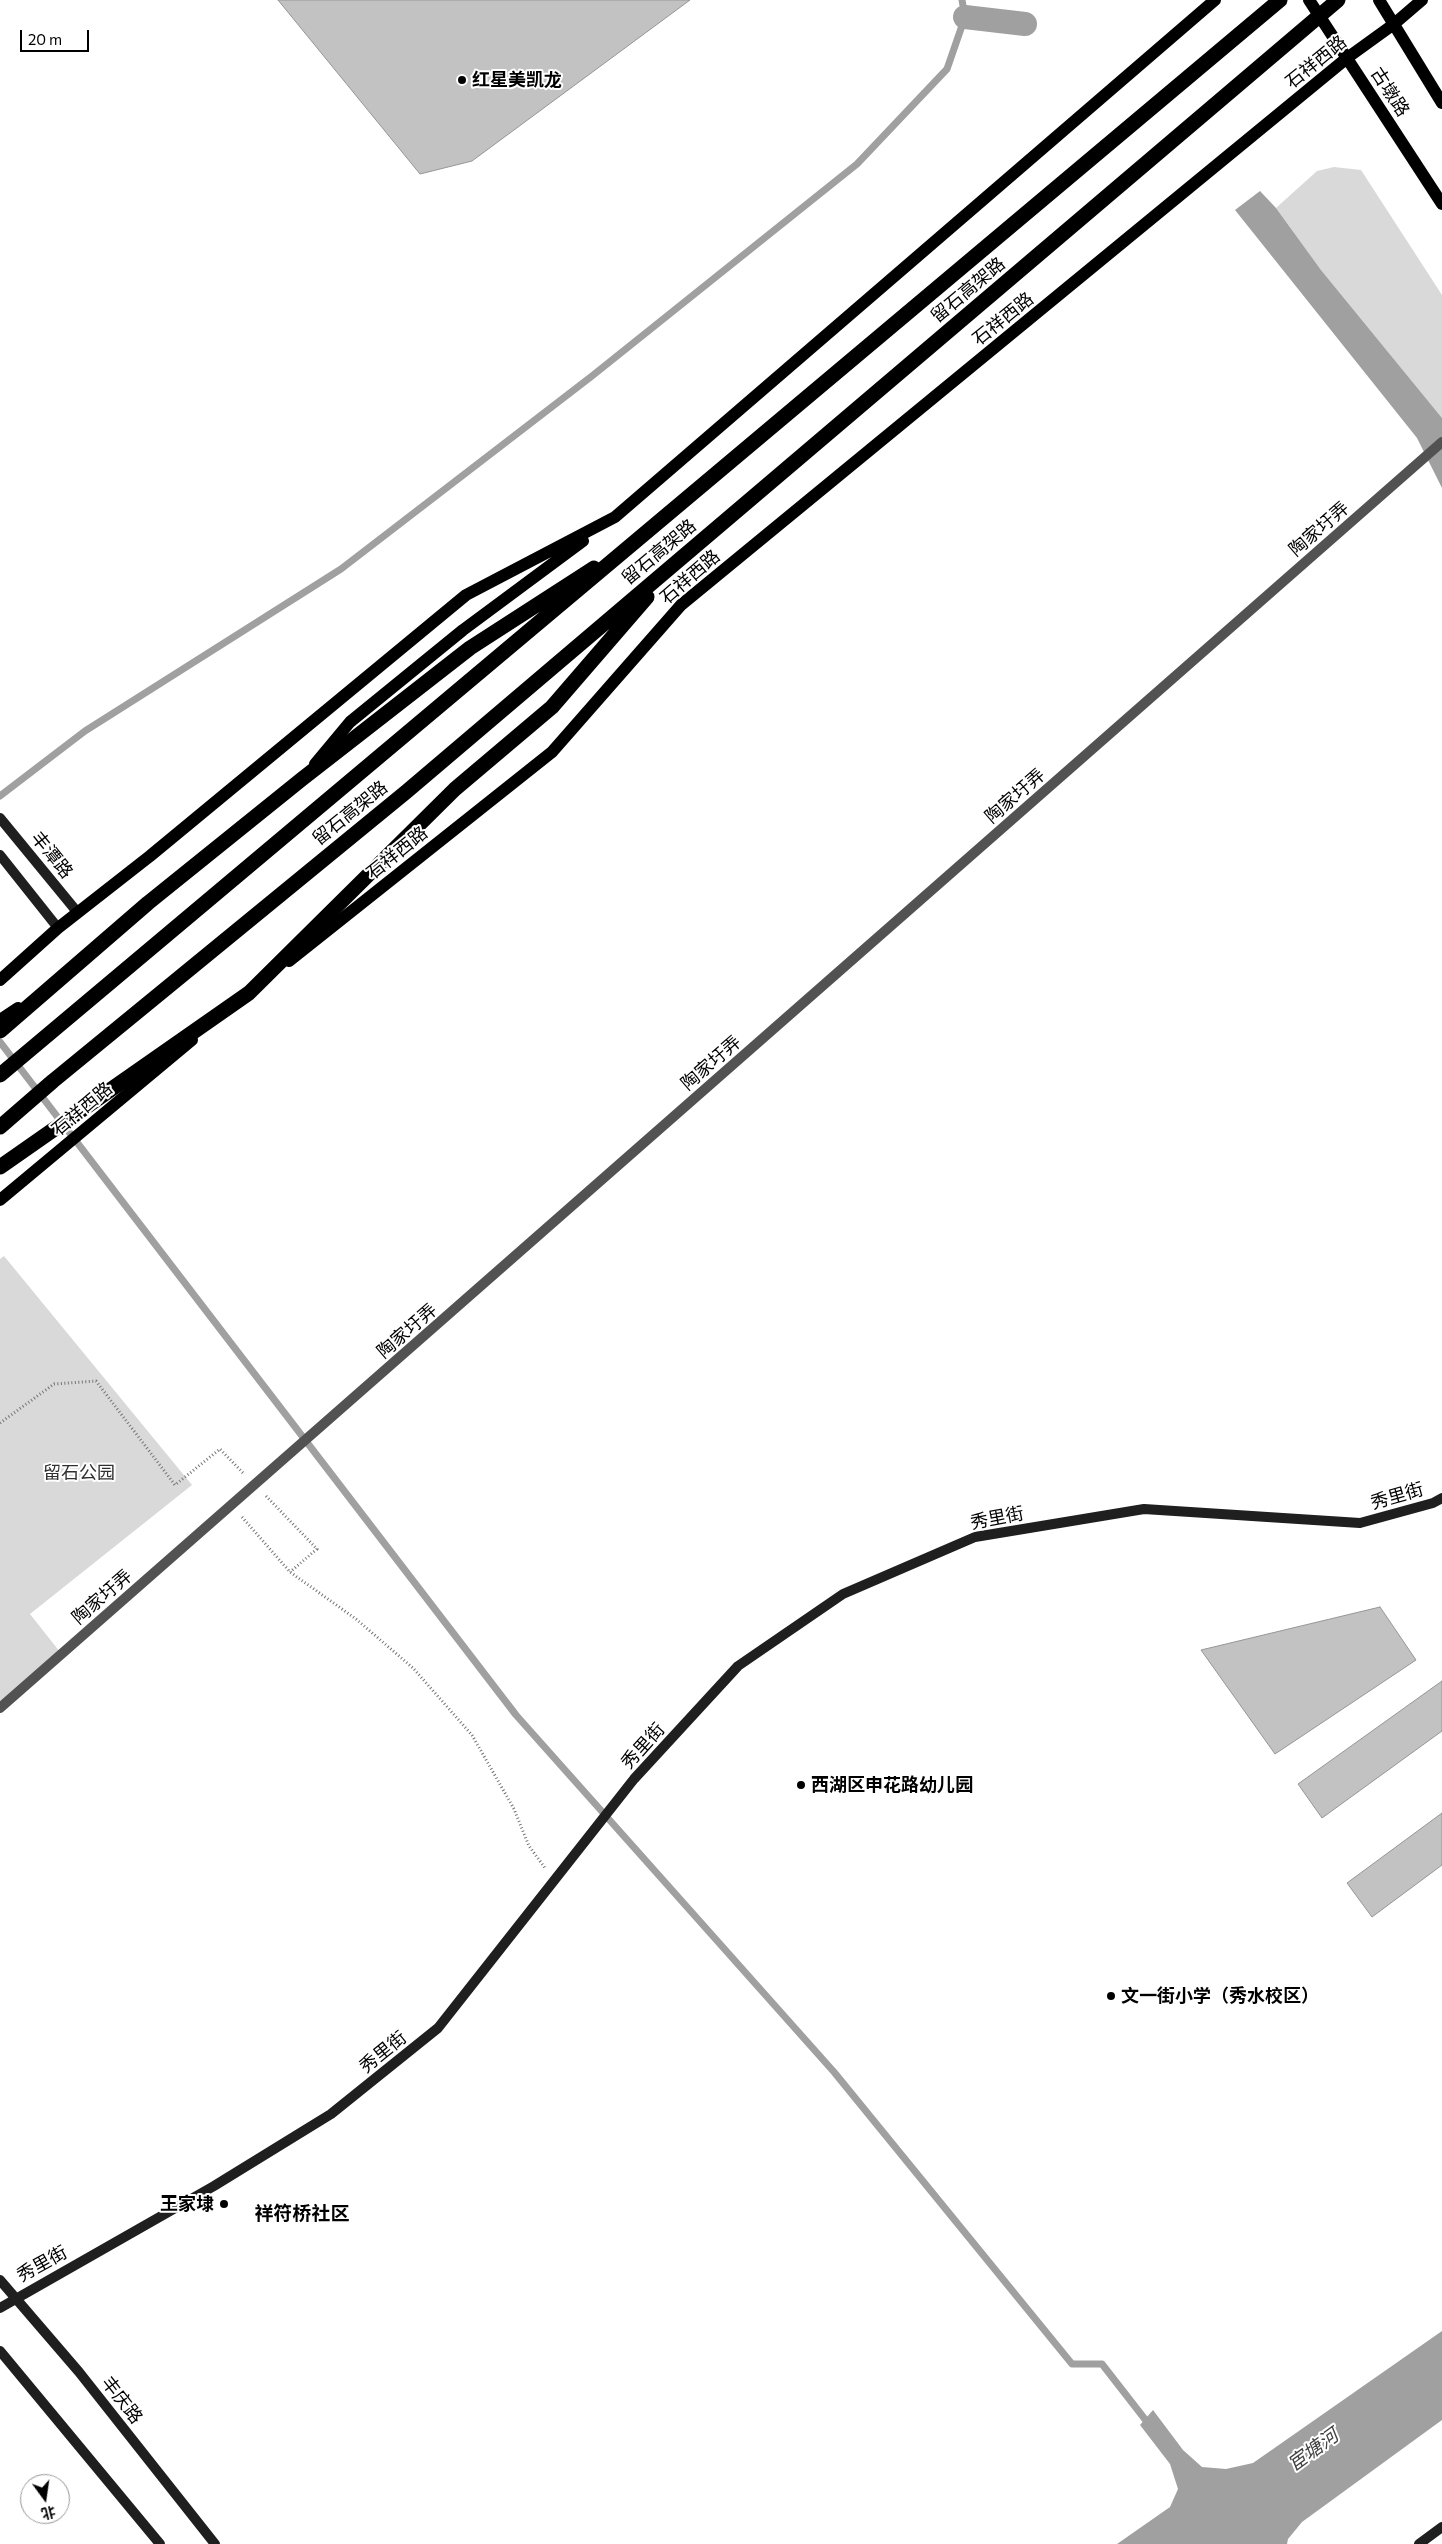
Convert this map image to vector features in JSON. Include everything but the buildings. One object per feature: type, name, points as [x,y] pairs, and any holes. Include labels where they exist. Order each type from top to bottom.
[{"type":"highway","name":"留石高架路","points":[[0,1075],[648,533],[1280,0]]},
{"type":"highway","name":"留石高架路","points":[[0,1127],[406,792],[1338,0]]},
{"type":"highway","points":[[2,1024],[69,972],[148,903],[302,779],[470,648],[648,533]]},
{"type":"highway","points":[[0,1167],[249,993],[455,789],[552,707],[679,560]]},
{"type":"main road","points":[[302,779],[350,722],[463,630],[615,517],[1215,0]]},
{"type":"main road","name":"古墩路","points":[[1309,0],[1442,204]]},
{"type":"main road","points":[[1379,0],[1442,103]]},
{"type":"main road","name":"石祥西路","points":[[0,1200],[249,993],[552,752],[681,605],[1348,58],[1394,24],[1422,0]]},
{"type":"main road","points":[[0,980],[58,928],[78,914],[466,595],[615,517]]},
{"type":"street","name":"陶家圩弄","points":[[0,1708],[1442,442]]},
{"type":"street","name":"丰潭路","points":[[0,818],[78,914]]},
{"type":"street","points":[[0,855],[58,928]]},
{"type":"street","name":"秀里街","points":[[0,2308],[214,2186],[331,2114],[438,2028],[634,1780],[694,1713],[738,1666],[844,1594],[975,1537],[1144,1509],[1360,1523],[1433,1503],[1442,1498]]},
{"type":"street","name":"丰庆路","points":[[0,2280],[79,2372],[216,2544]]},
{"type":"street","points":[[0,2351],[160,2544]]},
{"type":"street","points":[[1419,2544],[1442,2527]]},
{"type":"path","points":[[0,1424],[54,1384],[96,1381],[175,1485],[220,1449],[248,1478]]},
{"type":"path","points":[[262,1492],[317,1549],[290,1572]]},
{"type":"path","points":[[236,1502],[290,1572],[356,1619],[413,1668],[472,1735],[514,1809],[529,1846],[554,1881]]},
{"type":"green space","points":[[1334,167],[1361,170],[1442,295],[1442,418],[1321,270],[1276,208],[1317,171]]},
{"type":"green space","name":"留石公园","points":[[4,1256],[192,1485],[30,1614],[60,1652],[0,1706],[0,1259]]},
{"type":"water","points":[[1260,191],[1276,208],[1321,270],[1442,418],[1442,488],[1417,438],[1235,210]]},
{"type":"water","name":"宦塘河","points":[[1442,2331],[1442,2420],[1302,2522],[1288,2539],[1287,2544],[1117,2544],[1170,2507],[1178,2489],[1170,2464],[1140,2425],[1153,2410],[1183,2450],[1202,2467],[1226,2469],[1253,2463]]},
{"type":"waterway","points":[[0,796],[85,731],[341,569],[592,376],[857,164],[947,69],[965,17],[962,0]]},
{"type":"waterway","points":[[965,17],[1025,24]]},
{"type":"waterway","points":[[0,1042],[516,1715],[834,2072],[1072,2364],[1102,2364],[1151,2427]]},
{"type":"place","name":"红星美凯龙","points":[[462,80]]},
{"type":"place","name":"西湖区申花路幼儿园","points":[[801,1785]]},
{"type":"place","name":"文一街小学（秀水校区）","points":[[1111,1996]]},
{"type":"place","name":"王家埭","points":[[224,2204]]},
{"type":"district","name":"祥符桥社区","points":[[302,2214]]}]
